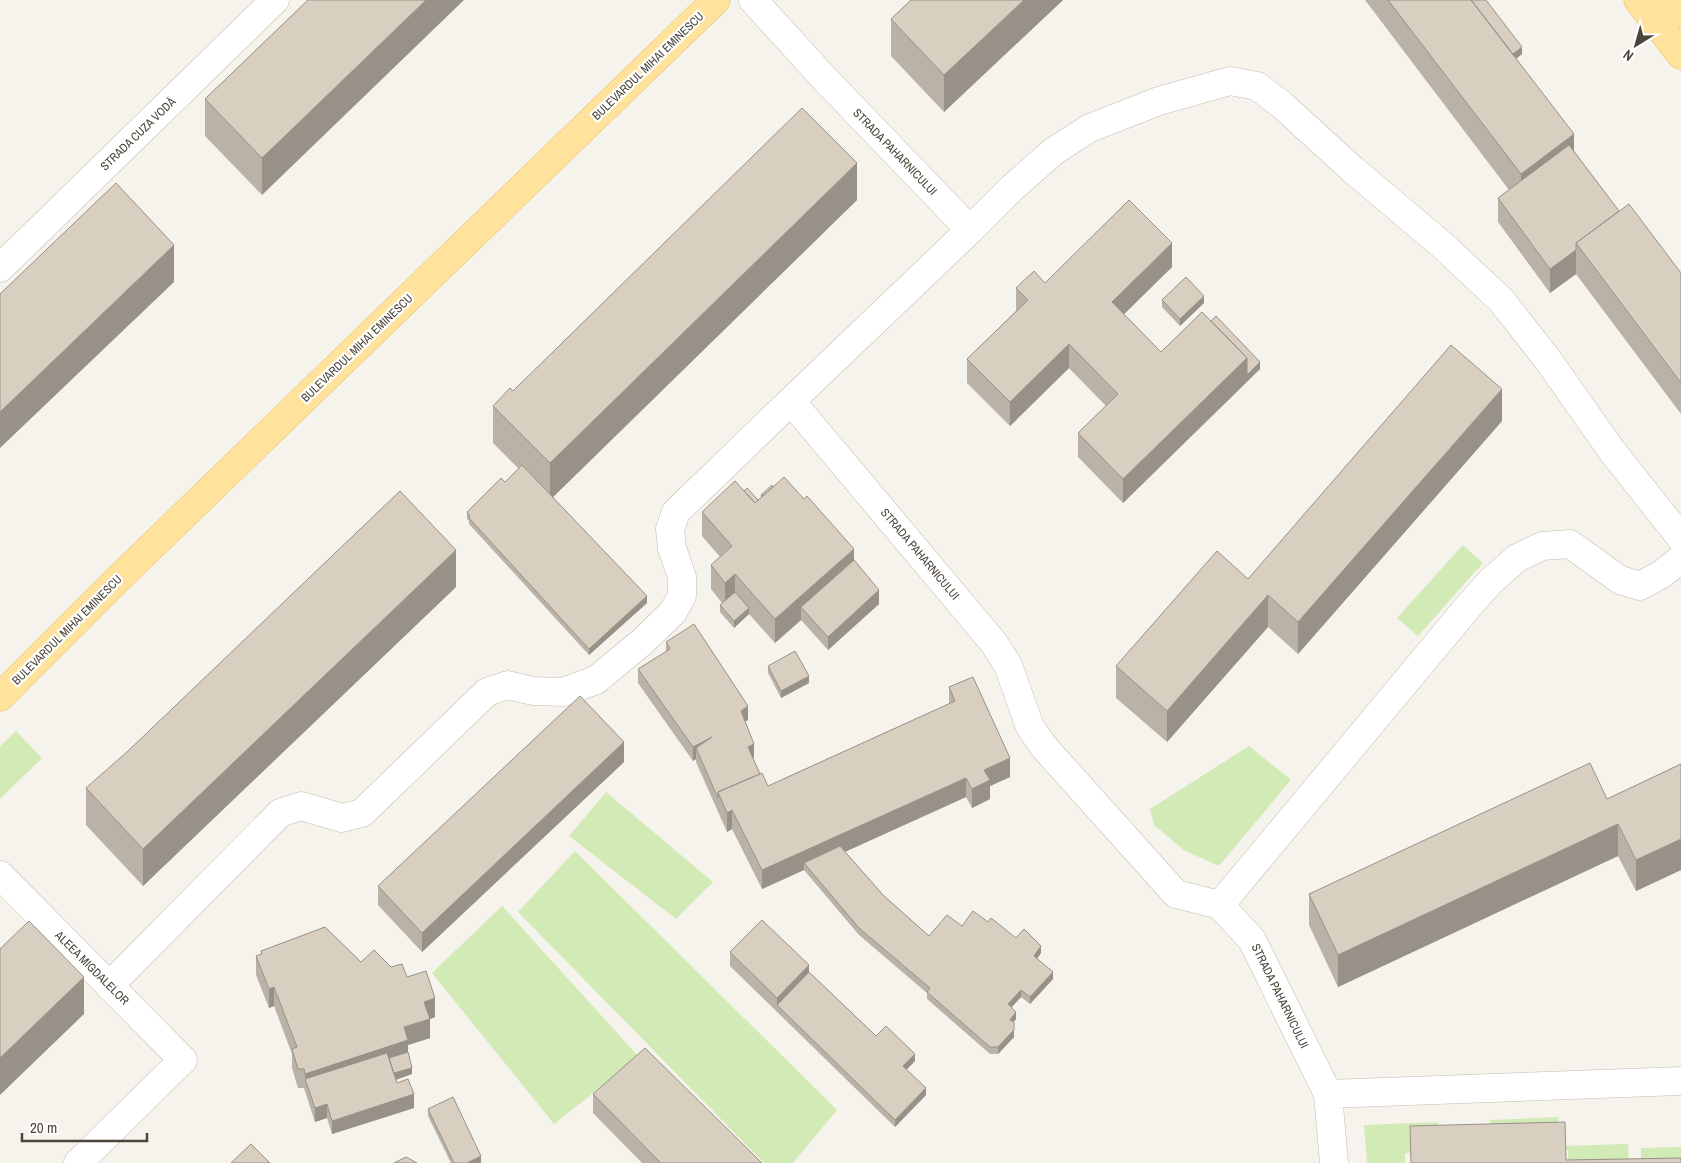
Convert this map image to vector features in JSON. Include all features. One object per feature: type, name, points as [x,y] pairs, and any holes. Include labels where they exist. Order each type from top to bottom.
[{"type":"main road","name":"BULEVARDUL MIHAI EMINESCU","points":[[0,698],[117,580],[716,0]]},
{"type":"main road","points":[[1638,0],[1681,55]]},
{"type":"main road","points":[[1670,0],[1681,14]]},
{"type":"street","name":"STRADA CUZA VODĂ","points":[[0,268],[276,0]]},
{"type":"street","name":"STRADA PAHARNICULUI","points":[[753,0],[823,77],[970,230]]},
{"type":"street","points":[[109,986],[280,813],[301,806],[342,818],[362,812],[486,692],[508,685],[533,691],[563,692],[596,680],[642,642],[673,612],[682,596],[682,577],[672,548],[670,529],[676,512],[1012,188],[1054,151],[1090,128],[1159,101],[1230,81],[1257,86],[1282,105],[1352,169],[1441,244],[1501,300],[1548,360],[1612,451],[1681,538]]},
{"type":"street","name":"STRADA PAHARNICULUI","points":[[791,401],[993,642],[1008,665],[1030,727],[1044,747],[1176,894],[1220,906],[1252,940],[1328,1094],[1334,1163]]},
{"type":"street","points":[[1220,906],[1467,608],[1490,582],[1517,558],[1542,546],[1570,544],[1620,580],[1640,586],[1662,574],[1681,559]]},
{"type":"street","name":"ALEEA MIGDALELOR","points":[[0,875],[183,1060],[78,1163]]},
{"type":"street","points":[[1328,1094],[1681,1081]]},
{"type":"green space","points":[[1463,545],[1483,563],[1418,636],[1397,618]]},
{"type":"green space","points":[[16,731],[42,758],[0,799],[0,746]]},
{"type":"green space","points":[[1249,746],[1291,780],[1219,866],[1185,851],[1154,825],[1150,809]]},
{"type":"green space","points":[[606,792],[713,882],[676,919],[569,836]]},
{"type":"green space","points":[[575,851],[837,1110],[793,1163],[764,1163],[518,912]]},
{"type":"green space","points":[[502,906],[639,1057],[554,1124],[432,973]]},
{"type":"green space","points":[[1558,1117],[1561,1146],[1628,1144],[1629,1163],[1568,1163],[1568,1150],[1492,1152],[1490,1120]]},
{"type":"green space","points":[[1438,1122],[1439,1150],[1405,1153],[1405,1163],[1367,1163],[1364,1125]]},
{"type":"green space","points":[[1681,1147],[1681,1163],[1641,1163],[1641,1148]]},
{"type":"building","points":[[308,0],[426,0],[262,158],[205,99]]},
{"type":"building","points":[[911,0],[1024,0],[944,75],[891,19]]},
{"type":"building","points":[[1388,0],[1471,0],[1574,134],[1521,174]]},
{"type":"building","points":[[1471,0],[1486,0],[1522,47],[1513,54]]},
{"type":"building","points":[[802,108],[857,163],[550,463],[493,406],[510,388],[513,391]]},
{"type":"building","points":[[1569,145],[1619,211],[1576,243],[1576,250],[1550,269],[1498,198]]},
{"type":"building","points":[[116,183],[174,245],[0,412],[0,294]]},
{"type":"building","points":[[1129,200],[1172,243],[1112,302],[1161,352],[1202,312],[1247,358],[1123,479],[1078,433],[1118,394],[1069,344],[1010,402],[967,359],[1028,300],[1016,288],[1034,271],[1045,283]]},
{"type":"building","points":[[1629,204],[1681,273],[1681,383],[1576,243]]},
{"type":"building","points":[[1186,277],[1204,296],[1180,319],[1162,300]]},
{"type":"building","points":[[1216,316],[1260,362],[1247,375],[1247,358],[1211,321]]},
{"type":"building","points":[[1451,345],[1502,389],[1298,622],[1268,595],[1167,711],[1116,666],[1217,551],[1248,579]]},
{"type":"building","points":[[522,465],[647,596],[589,649],[469,518],[470,516],[467,512],[501,478],[505,482]]},
{"type":"building","points":[[784,477],[804,499],[807,496],[854,549],[775,619],[735,574],[725,583],[711,565],[732,546],[702,512],[735,481],[755,503]]},
{"type":"building","points":[[772,485],[773,487],[761,495]]},
{"type":"building","points":[[747,488],[758,500],[755,503],[744,491]]},
{"type":"building","points":[[400,491],[456,550],[143,849],[86,788],[128,751]]},
{"type":"building","points":[[854,560],[879,590],[828,637],[801,607]]},
{"type":"building","points":[[735,592],[749,608],[734,621],[720,605]]},
{"type":"building","points":[[694,624],[748,706],[741,711],[754,744],[748,747],[760,774],[718,792],[718,798],[696,748],[712,737],[693,747],[638,669],[670,649],[666,642]]},
{"type":"building","points":[[795,651],[809,676],[781,691],[768,666]]},
{"type":"building","points":[[973,677],[1010,758],[984,770],[990,780],[972,789],[966,778],[762,870],[732,810],[727,813],[718,792],[762,773],[768,786],[955,701],[949,687]]},
{"type":"building","points":[[580,696],[624,742],[422,933],[378,886]]},
{"type":"building","points":[[1590,763],[1607,799],[1681,764],[1681,839],[1636,860],[1618,824],[1338,955],[1309,894]]},
{"type":"building","points":[[840,846],[883,895],[929,936],[947,915],[962,926],[973,911],[988,922],[991,918],[1016,938],[1024,929],[1041,946],[1034,956],[1053,972],[1030,997],[1021,990],[1008,1004],[1016,1012],[1010,1020],[1014,1022],[1014,1030],[998,1047],[990,1047],[927,992],[930,988],[859,928],[804,863]]},
{"type":"building","points":[[762,920],[809,965],[777,998],[730,952]]},
{"type":"building","points":[[29,921],[84,977],[0,1058],[0,949]]},
{"type":"building","points":[[325,927],[361,962],[374,950],[391,967],[402,964],[407,977],[426,971],[435,998],[424,1002],[430,1019],[404,1027],[408,1040],[305,1074],[304,1069],[298,1069],[292,1049],[297,1047],[274,987],[269,989],[256,956],[262,954],[261,951]]},
{"type":"building","points":[[809,972],[876,1036],[886,1026],[915,1054],[903,1066],[926,1088],[895,1120],[777,1005]]},
{"type":"building","points":[[645,1048],[762,1163],[661,1163],[593,1094]]},
{"type":"building","points":[[408,1052],[412,1068],[394,1073],[389,1058]]},
{"type":"building","points":[[387,1053],[397,1083],[408,1079],[414,1094],[332,1121],[327,1104],[315,1108],[305,1079]]},
{"type":"building","points":[[453,1097],[481,1156],[467,1163],[454,1163],[428,1109]]},
{"type":"building","points":[[1565,1122],[1566,1160],[1681,1158],[1681,1163],[1411,1163],[1410,1126]]},
{"type":"building","points":[[251,1144],[270,1163],[231,1163]]},
{"type":"building","points":[[406,1157],[417,1163],[394,1163]]}]
